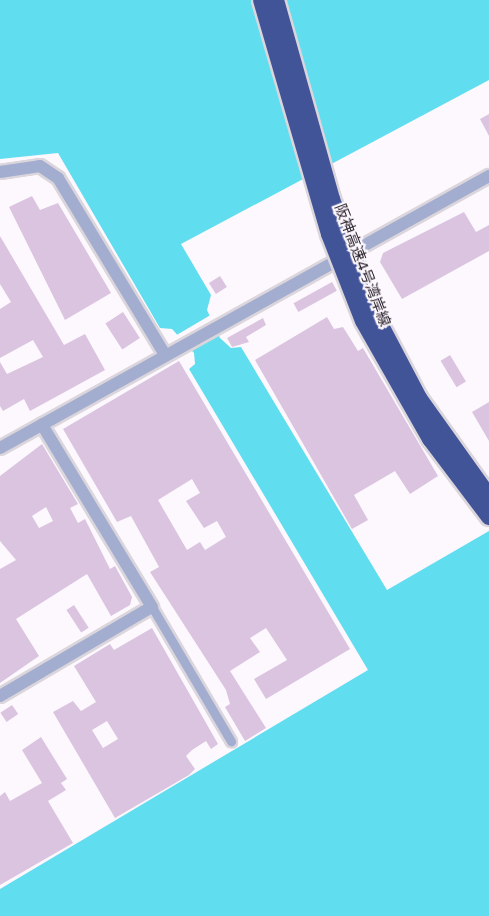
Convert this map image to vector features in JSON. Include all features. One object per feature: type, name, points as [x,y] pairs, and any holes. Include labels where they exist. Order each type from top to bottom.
[{"type":"highway","name":"阪神高速4号湾岸線","points":[[261,0],[329,234],[363,321],[430,439],[489,517]]},
{"type":"highway","name":"阪神高速4号湾岸線","points":[[276,0],[332,199],[376,316],[418,398],[489,496]]},
{"type":"street","points":[[0,172],[40,166],[58,178],[165,356]]},
{"type":"street","points":[[0,448],[165,356],[220,322],[489,176]]},
{"type":"street","points":[[42,425],[231,741]]},
{"type":"street","points":[[0,696],[152,607]]},
{"type":"water","points":[[0,0],[489,0],[489,80],[181,244],[211,295],[207,310],[220,338],[231,348],[241,347],[387,590],[489,531],[489,916],[0,916],[0,889],[368,670],[189,369],[195,364],[194,353],[172,329],[160,328],[58,153],[0,159]]},
{"type":"pier","points":[[214,313],[221,332],[188,351],[175,336]]},
{"type":"building","points":[[489,114],[489,136],[480,119]]},
{"type":"building","points":[[32,196],[40,210],[58,203],[111,293],[65,320],[9,207]]},
{"type":"building","points":[[464,212],[476,232],[489,225],[489,251],[402,299],[380,262],[383,253]]},
{"type":"building","points":[[0,236],[64,345],[85,334],[105,370],[30,411],[24,399],[3,411],[0,406],[0,362],[7,374],[43,357],[33,340],[0,358],[0,309],[11,302],[0,284]]},
{"type":"building","points":[[220,276],[227,287],[216,294],[209,283]]},
{"type":"building","points":[[332,282],[337,291],[298,312],[294,303]]},
{"type":"building","points":[[123,312],[140,338],[122,349],[105,323]]},
{"type":"building","points":[[327,317],[334,329],[343,327],[358,351],[363,348],[438,476],[410,494],[395,471],[354,495],[368,520],[352,529],[255,360]]},
{"type":"building","points":[[263,318],[266,325],[246,337],[249,342],[232,347],[227,338]]},
{"type":"building","points":[[450,355],[466,382],[457,387],[441,361]]},
{"type":"building","points":[[179,361],[350,649],[266,699],[254,679],[287,660],[266,628],[250,638],[260,652],[230,671],[266,728],[245,741],[225,707],[230,704],[226,690],[150,572],[159,567],[131,516],[117,522],[63,429]],"holes":[[[192,479],[200,493],[186,501],[204,528],[217,521],[226,537],[205,550],[200,542],[187,550],[158,500]]]},
{"type":"building","points":[[489,402],[489,441],[472,412]]},
{"type":"building","points":[[42,444],[78,504],[70,508],[78,523],[85,519],[110,569],[115,566],[132,597],[130,605],[111,616],[87,574],[16,619],[39,656],[0,683],[0,569],[16,560],[0,541],[0,476]],"holes":[[[46,507],[53,521],[39,528],[32,516]]]},
{"type":"building","points":[[74,605],[89,628],[81,633],[66,610]]},
{"type":"building","points":[[152,628],[218,744],[211,749],[206,741],[192,750],[186,756],[195,769],[189,775],[115,818],[53,712],[73,701],[81,711],[96,702],[74,666],[110,644],[114,650]],"holes":[[[107,721],[118,739],[103,748],[92,730]]]},
{"type":"building","points":[[12,705],[18,714],[7,722],[0,713]]},
{"type":"building","points":[[41,737],[67,779],[61,783],[66,790],[48,801],[73,843],[0,885],[0,796],[5,792],[10,801],[42,783],[22,750]]}]
